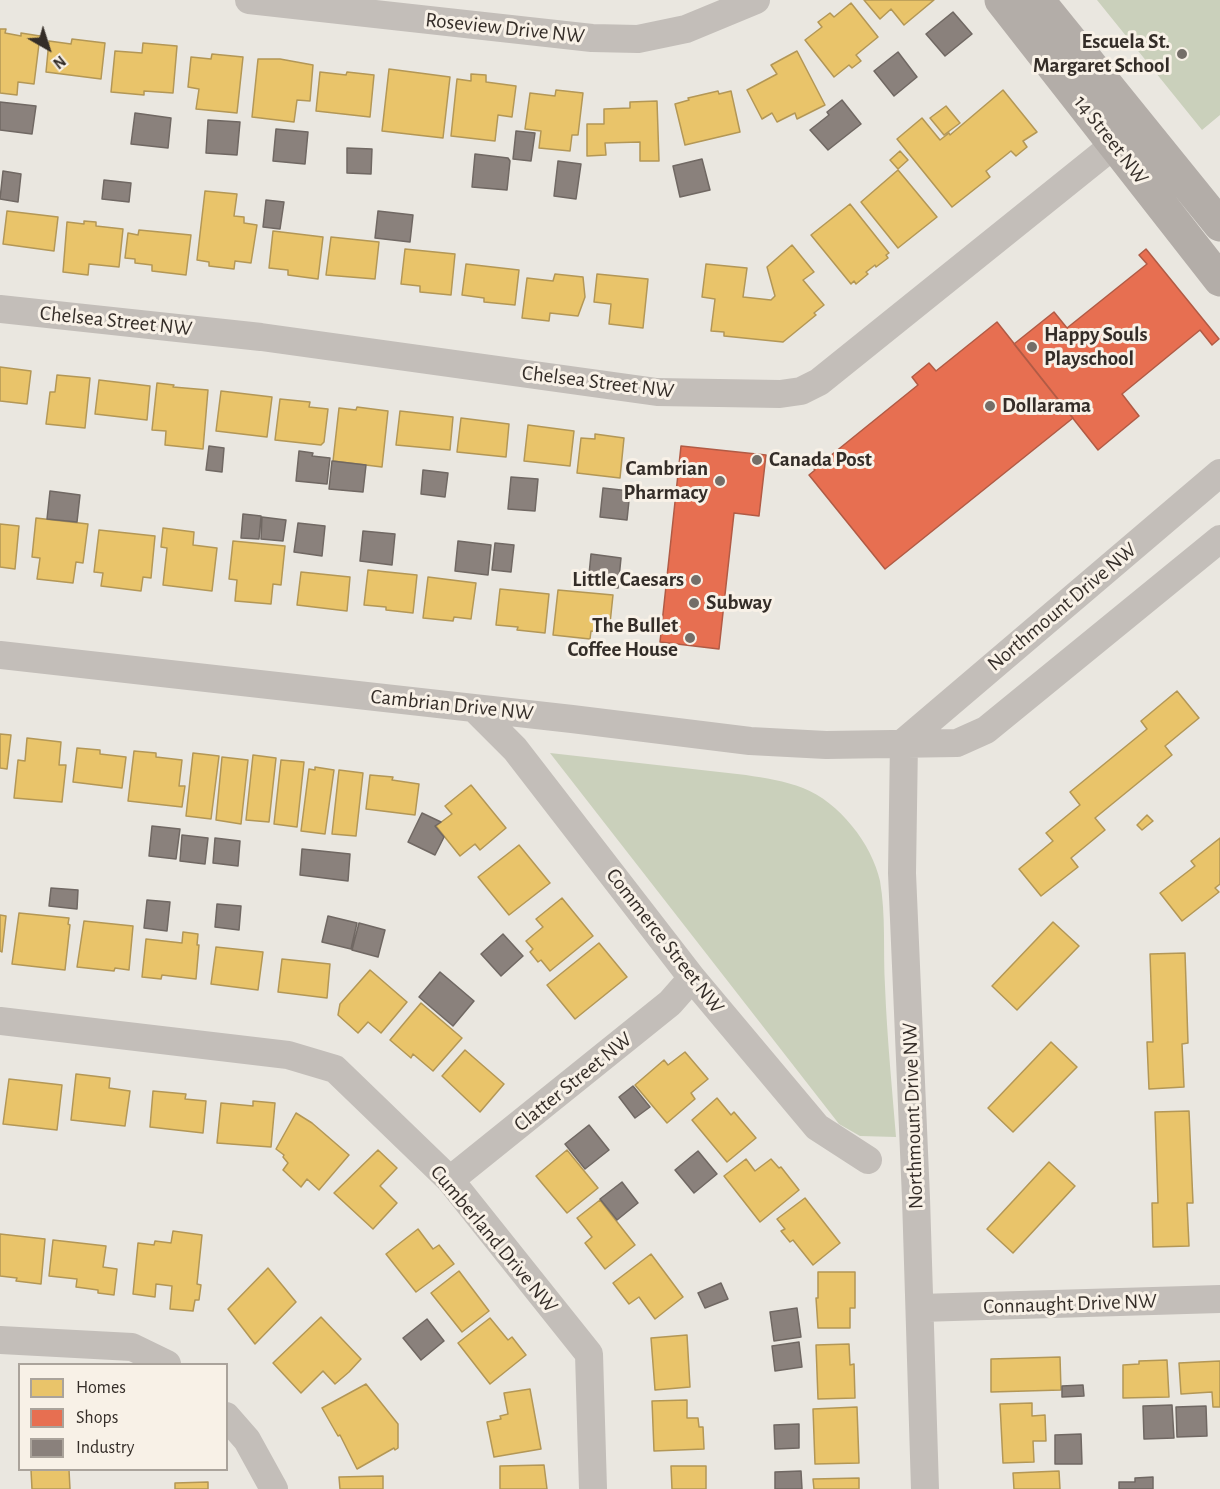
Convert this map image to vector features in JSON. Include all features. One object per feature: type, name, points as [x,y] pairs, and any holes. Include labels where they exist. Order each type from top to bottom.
[{"type":"main road","name":"14 Street NW","points":[[1001,0],[1220,280]]},
{"type":"main road","name":"14 Street NW","points":[[1038,0],[1220,225]]},
{"type":"street","name":"Roseview Drive NW","points":[[249,0],[592,38],[638,39],[686,29],[756,0]]},
{"type":"street","name":"Chelsea Street NW","points":[[0,309],[261,337],[657,392],[780,394],[801,391],[819,382],[1115,144]]},
{"type":"street","name":"Northmount Drive NW","points":[[925,1489],[902,873],[904,742],[1220,473]]},
{"type":"street","points":[[904,742],[957,743],[986,730],[1220,539]]},
{"type":"street","name":"Cambrian Drive NW","points":[[0,655],[750,741],[826,745],[904,742]]},
{"type":"street","name":"Commerce Street NW","points":[[474,708],[515,749],[692,978],[818,1127],[868,1160]]},
{"type":"street","name":"Clatter Street NW","points":[[450,1180],[670,1003],[692,978]]},
{"type":"street","name":"Cumberland Drive NW","points":[[0,1021],[288,1055],[335,1069],[450,1180],[589,1354],[593,1489]]},
{"type":"street","name":"Connaught Drive NW","points":[[920,1308],[1220,1299]]},
{"type":"street","points":[[0,1340],[132,1347],[163,1363]]},
{"type":"street","points":[[228,1418],[247,1440],[274,1489]]},
{"type":"green space","name":"Escuela St. Margaret School","points":[[1097,0],[1220,0],[1220,115],[1202,130]]},
{"type":"green space","points":[[550,753],[746,775],[782,782],[816,794],[829,803],[852,826],[870,853],[876,867],[882,894],[884,973],[896,1137],[860,1136],[839,1124]]},
{"type":"building: Homes","points":[[864,0],[934,0],[904,25],[891,9],[880,19]]},
{"type":"building: Homes","points":[[851,3],[878,37],[856,55],[861,61],[852,68],[849,65],[834,77],[805,40],[822,27],[818,22],[830,13],[834,17]]},
{"type":"building: Homes","points":[[0,29],[6,29],[5,33],[21,36],[21,33],[40,36],[34,84],[18,82],[17,95],[0,93]]},
{"type":"building: Homes","points":[[72,39],[105,43],[101,79],[46,72],[49,41],[71,44]]},
{"type":"building: Homes","points":[[143,43],[177,46],[173,93],[144,91],[144,95],[111,92],[115,51],[142,53]]},
{"type":"building: Homes","points":[[797,51],[825,105],[797,119],[795,113],[777,122],[772,113],[762,119],[747,90],[777,74],[771,65]]},
{"type":"building: Homes","points":[[212,54],[243,57],[237,113],[196,109],[199,89],[188,87],[191,57],[211,59]]},
{"type":"building: Homes","points":[[258,59],[280,59],[313,65],[310,101],[297,100],[294,122],[252,117]]},
{"type":"building: Homes","points":[[389,69],[450,77],[443,138],[382,131]]},
{"type":"building: Homes","points":[[320,72],[374,75],[370,117],[316,111]]},
{"type":"building: Homes","points":[[471,74],[486,75],[486,82],[516,86],[512,117],[498,115],[495,141],[451,136],[457,79],[471,81]]},
{"type":"building: Homes","points":[[556,90],[583,93],[578,135],[572,135],[570,151],[539,148],[541,131],[525,129],[530,93],[555,96]]},
{"type":"building: Homes","points":[[1003,90],[1037,132],[1023,141],[1027,147],[1016,156],[1011,151],[986,171],[990,177],[952,207],[897,139],[922,118],[940,140],[949,133],[950,135]]},
{"type":"building: Homes","points":[[718,91],[719,94],[731,91],[740,132],[685,145],[675,104],[689,100],[688,98]]},
{"type":"building: Homes","points":[[657,101],[659,161],[640,161],[640,142],[605,143],[606,155],[587,156],[587,124],[604,124],[604,109],[630,108],[630,102]]},
{"type":"building: Homes","points":[[946,106],[960,123],[944,135],[930,118]]},
{"type":"building: Homes","points":[[900,151],[908,160],[898,169],[890,160]]},
{"type":"building: Homes","points":[[898,170],[937,217],[898,248],[861,202]]},
{"type":"building: Homes","points":[[205,191],[237,194],[234,216],[244,217],[244,223],[257,225],[251,263],[235,261],[234,269],[209,266],[209,262],[197,260]]},
{"type":"building: Homes","points":[[850,204],[889,253],[886,255],[888,258],[866,272],[868,274],[856,284],[854,281],[851,284],[811,235]]},
{"type":"building: Homes","points":[[7,211],[58,217],[54,251],[3,244]]},
{"type":"building: Homes","points":[[84,221],[96,222],[96,226],[123,229],[119,267],[89,264],[88,275],[63,272],[67,222],[84,224]]},
{"type":"building: Homes","points":[[139,230],[191,235],[186,275],[152,271],[152,265],[135,263],[135,259],[125,258],[128,233],[138,235]]},
{"type":"building: Homes","points":[[273,231],[323,237],[318,279],[288,275],[288,270],[269,268]]},
{"type":"building: Homes","points":[[331,237],[379,242],[375,279],[326,275]]},
{"type":"building: Homes","points":[[792,245],[814,272],[803,280],[824,305],[814,313],[816,315],[783,342],[724,336],[724,332],[711,331],[715,299],[702,297],[706,264],[747,268],[743,297],[771,300],[775,296],[767,267]]},
{"type":"building: Homes","points":[[405,249],[455,254],[451,295],[420,292],[420,286],[401,284]]},
{"type":"building: Homes","points":[[466,264],[519,270],[515,305],[484,302],[484,298],[462,295]]},
{"type":"building: Homes","points":[[555,274],[583,277],[585,297],[578,316],[550,313],[549,321],[522,318],[527,278],[553,281]]},
{"type":"building: Homes","points":[[597,274],[648,279],[643,328],[609,324],[611,304],[594,302]]},
{"type":"building: Homes","points":[[0,367],[31,371],[27,404],[0,401]]},
{"type":"building: Homes","points":[[57,375],[90,378],[85,428],[46,424],[50,392],[55,392]]},
{"type":"building: Homes","points":[[99,380],[150,386],[147,420],[95,414]]},
{"type":"building: Homes","points":[[157,383],[208,390],[203,449],[165,445],[166,431],[152,430]]},
{"type":"building: Homes","points":[[221,391],[272,397],[267,437],[216,431]]},
{"type":"building: Homes","points":[[280,399],[310,402],[309,407],[328,409],[324,442],[321,445],[275,440]]},
{"type":"building: Homes","points":[[357,407],[388,411],[382,467],[333,461],[339,408],[356,410]]},
{"type":"building: Homes","points":[[400,411],[453,417],[450,450],[396,445]]},
{"type":"building: Homes","points":[[461,418],[509,424],[506,457],[457,452]]},
{"type":"building: Homes","points":[[528,425],[574,431],[570,466],[524,461]]},
{"type":"building: Homes","points":[[595,434],[624,438],[620,478],[577,473],[581,438],[595,439]]},
{"type":"building: Homes","points":[[36,518],[88,524],[83,563],[76,562],[73,583],[37,579],[40,558],[32,557]]},
{"type":"building: Homes","points":[[0,524],[19,526],[15,569],[0,567]]},
{"type":"building: Homes","points":[[163,528],[194,532],[193,545],[217,548],[212,591],[163,585],[167,548],[161,547]]},
{"type":"building: Homes","points":[[99,530],[155,536],[151,578],[143,577],[141,591],[101,586],[103,573],[94,572]]},
{"type":"building: Homes","points":[[233,541],[285,546],[281,585],[273,584],[271,604],[235,601],[237,580],[229,579]]},
{"type":"building: Homes","points":[[368,570],[417,575],[413,613],[364,605]]},
{"type":"building: Homes","points":[[301,572],[350,577],[347,611],[297,605]]},
{"type":"building: Homes","points":[[428,577],[476,583],[471,619],[454,617],[453,621],[423,618]]},
{"type":"building: Homes","points":[[500,589],[549,594],[545,633],[496,625]]},
{"type":"building: Homes","points":[[558,590],[613,595],[609,633],[591,631],[590,639],[553,635]]},
{"type":"building: Homes","points":[[1177,691],[1199,718],[1165,746],[1172,755],[1095,818],[1105,830],[1071,858],[1078,867],[1041,896],[1019,869],[1053,841],[1046,833],[1080,805],[1070,792],[1147,729],[1141,721]]},
{"type":"building: Homes","points":[[0,734],[11,735],[7,769],[0,768]]},
{"type":"building: Homes","points":[[27,738],[61,742],[59,765],[66,765],[62,802],[14,798],[18,760],[25,761]]},
{"type":"building: Homes","points":[[77,748],[100,750],[100,754],[126,757],[122,788],[73,782]]},
{"type":"building: Homes","points":[[134,751],[156,753],[156,757],[182,760],[179,786],[185,786],[182,807],[128,801]]},
{"type":"building: Homes","points":[[193,753],[219,756],[211,819],[186,816]]},
{"type":"building: Homes","points":[[253,755],[276,758],[269,822],[246,820]]},
{"type":"building: Homes","points":[[222,757],[248,760],[241,824],[216,820]]},
{"type":"building: Homes","points":[[281,760],[304,762],[297,827],[274,824]]},
{"type":"building: Homes","points":[[315,767],[334,770],[325,834],[301,831],[309,769],[315,770]]},
{"type":"building: Homes","points":[[339,770],[363,773],[356,836],[332,834]]},
{"type":"building: Homes","points":[[370,775],[393,777],[392,780],[419,784],[415,815],[366,809]]},
{"type":"building: Homes","points":[[471,785],[506,828],[480,850],[475,844],[460,856],[436,826],[452,814],[445,806]]},
{"type":"building: Homes","points":[[1147,815],[1153,821],[1142,830],[1137,825]]},
{"type":"building: Homes","points":[[1220,838],[1220,884],[1215,888],[1219,892],[1182,921],[1160,893],[1195,866],[1191,861]]},
{"type":"building: Homes","points":[[519,845],[550,883],[509,915],[478,877]]},
{"type":"building: Homes","points":[[562,898],[593,936],[550,971],[530,952],[533,949],[526,941],[543,927],[536,919]]},
{"type":"building: Homes","points":[[19,913],[69,918],[65,970],[12,964]]},
{"type":"building: Homes","points":[[0,915],[6,916],[2,952],[0,951]]},
{"type":"building: Homes","points":[[84,921],[133,926],[129,970],[115,968],[114,971],[77,967]]},
{"type":"building: Homes","points":[[1053,922],[1079,946],[1017,1010],[992,986]]},
{"type":"building: Homes","points":[[183,932],[198,934],[196,979],[162,975],[161,979],[142,977],[146,939],[182,943]]},
{"type":"building: Homes","points":[[599,943],[627,977],[575,1019],[547,985]]},
{"type":"building: Homes","points":[[216,947],[263,952],[258,990],[211,984]]},
{"type":"building: Homes","points":[[1185,953],[1188,1043],[1182,1044],[1184,1087],[1149,1089],[1147,1042],[1153,1042],[1150,954]]},
{"type":"building: Homes","points":[[282,959],[330,964],[327,998],[278,992]]},
{"type":"building: Homes","points":[[370,970],[407,1002],[381,1033],[368,1022],[358,1033],[338,1015],[340,1004]]},
{"type":"building: Homes","points":[[421,1003],[462,1038],[433,1071],[413,1054],[411,1058],[390,1040]]},
{"type":"building: Homes","points":[[1051,1042],[1077,1067],[1013,1132],[988,1108]]},
{"type":"building: Homes","points":[[465,1050],[504,1084],[480,1112],[442,1076]]},
{"type":"building: Homes","points":[[685,1052],[708,1079],[691,1093],[695,1099],[667,1123],[635,1085],[664,1060],[668,1065]]},
{"type":"building: Homes","points":[[76,1074],[110,1078],[109,1088],[130,1091],[125,1126],[71,1120]]},
{"type":"building: Homes","points":[[9,1079],[62,1085],[57,1130],[3,1124]]},
{"type":"building: Homes","points":[[153,1091],[186,1094],[185,1099],[206,1101],[203,1133],[150,1127]]},
{"type":"building: Homes","points":[[717,1098],[731,1115],[734,1112],[756,1138],[727,1162],[692,1120]]},
{"type":"building: Homes","points":[[253,1101],[275,1103],[271,1147],[217,1143],[221,1103],[253,1106]]},
{"type":"building: Homes","points":[[1189,1111],[1193,1203],[1187,1203],[1189,1246],[1153,1247],[1152,1203],[1158,1203],[1155,1112]]},
{"type":"building: Homes","points":[[296,1113],[312,1123],[349,1155],[319,1190],[307,1179],[301,1187],[283,1170],[288,1163],[284,1155],[276,1149]]},
{"type":"building: Homes","points":[[378,1150],[397,1168],[380,1186],[397,1203],[373,1229],[334,1193]]},
{"type":"building: Homes","points":[[567,1150],[598,1188],[567,1213],[536,1176]]},
{"type":"building: Homes","points":[[746,1159],[755,1171],[771,1159],[779,1168],[781,1167],[799,1190],[760,1222],[724,1176]]},
{"type":"building: Homes","points":[[1049,1162],[1075,1186],[1013,1253],[987,1229]]},
{"type":"building: Homes","points":[[805,1198],[840,1243],[813,1265],[793,1240],[790,1242],[781,1231],[785,1229],[777,1219]]},
{"type":"building: Homes","points":[[600,1200],[635,1245],[605,1269],[585,1243],[592,1237],[577,1218]]},
{"type":"building: Homes","points":[[418,1229],[433,1249],[439,1245],[454,1264],[416,1292],[386,1254]]},
{"type":"building: Homes","points":[[173,1231],[202,1235],[197,1284],[201,1285],[199,1300],[195,1300],[193,1311],[170,1309],[172,1286],[156,1284],[155,1297],[133,1294],[138,1243],[154,1245],[155,1241],[171,1243]]},
{"type":"building: Homes","points":[[0,1234],[45,1239],[41,1284],[16,1281],[17,1278],[0,1276]]},
{"type":"building: Homes","points":[[53,1240],[106,1246],[103,1267],[117,1269],[114,1295],[76,1287],[77,1279],[49,1276]]},
{"type":"building: Homes","points":[[651,1254],[683,1297],[655,1319],[639,1297],[629,1304],[613,1283]]},
{"type":"building: Homes","points":[[268,1268],[296,1302],[255,1344],[228,1309]]},
{"type":"building: Homes","points":[[459,1271],[489,1311],[462,1332],[431,1293]]},
{"type":"building: Homes","points":[[818,1272],[855,1272],[855,1308],[850,1308],[850,1328],[818,1328],[816,1298],[818,1298]]},
{"type":"building: Homes","points":[[321,1317],[361,1359],[335,1384],[323,1371],[301,1393],[273,1363]]},
{"type":"building: Homes","points":[[490,1318],[508,1340],[512,1337],[526,1355],[490,1384],[458,1343]]},
{"type":"building: Homes","points":[[687,1335],[690,1387],[655,1390],[651,1338]]},
{"type":"building: Homes","points":[[849,1344],[850,1365],[854,1364],[855,1398],[818,1399],[816,1345]]},
{"type":"building: Homes","points":[[1060,1357],[1061,1390],[991,1392],[991,1359]]},
{"type":"building: Homes","points":[[1167,1360],[1169,1397],[1123,1398],[1123,1365],[1139,1364],[1139,1361]]},
{"type":"building: Homes","points":[[1220,1361],[1220,1407],[1213,1407],[1212,1392],[1181,1394],[1179,1363]]},
{"type":"building: Homes","points":[[366,1384],[398,1424],[398,1448],[395,1450],[394,1448],[357,1469],[340,1435],[338,1436],[322,1408]]},
{"type":"building: Homes","points":[[530,1389],[541,1449],[494,1457],[487,1422],[501,1419],[500,1416],[508,1414],[504,1393]]},
{"type":"building: Homes","points":[[687,1400],[687,1418],[698,1418],[699,1427],[703,1427],[704,1449],[654,1451],[652,1401]]},
{"type":"building: Homes","points":[[1032,1403],[1032,1416],[1045,1415],[1046,1441],[1033,1441],[1034,1462],[1003,1463],[1000,1404]]},
{"type":"building: Homes","points":[[857,1407],[859,1463],[815,1464],[813,1409]]},
{"type":"building: Homes","points":[[544,1465],[547,1489],[500,1489],[500,1466]]},
{"type":"building: Homes","points":[[671,1466],[706,1466],[706,1489],[672,1489]]},
{"type":"building: Homes","points":[[31,1471],[69,1471],[70,1489],[32,1489]]},
{"type":"building: Homes","points":[[1059,1471],[1060,1489],[1014,1489],[1013,1473]]},
{"type":"building: Homes","points":[[383,1476],[383,1489],[340,1489],[339,1477]]},
{"type":"building: Homes","points":[[859,1478],[859,1489],[814,1489],[813,1479]]},
{"type":"building: Homes","points":[[208,1482],[208,1489],[175,1489],[175,1483]]},
{"type":"building: Shops","points":[[1146,249],[1219,339],[1212,345],[1200,330],[1122,394],[1139,416],[1098,450],[1014,344],[1054,312],[1067,328],[1147,264],[1139,255]]},
{"type":"building: Shops","points":[[997,322],[1073,418],[885,569],[809,475],[918,385],[912,377],[929,363],[936,371]]},
{"type":"building: Shops","points":[[681,446],[766,455],[759,516],[734,513],[719,649],[660,642]]},
{"type":"building: Industry","points":[[953,12],[972,34],[945,56],[926,34]]},
{"type":"building: Industry","points":[[898,52],[917,77],[894,96],[874,71]]},
{"type":"building: Industry","points":[[842,100],[861,124],[828,150],[810,130],[829,115],[827,112]]},
{"type":"building: Industry","points":[[0,102],[36,106],[32,134],[0,130]]},
{"type":"building: Industry","points":[[135,113],[171,118],[168,148],[131,144]]},
{"type":"building: Industry","points":[[208,120],[240,122],[237,155],[206,153]]},
{"type":"building: Industry","points":[[276,129],[308,132],[305,164],[273,161]]},
{"type":"building: Industry","points":[[516,131],[535,133],[531,161],[513,159]]},
{"type":"building: Industry","points":[[347,148],[372,149],[371,174],[347,173]]},
{"type":"building: Industry","points":[[475,154],[508,158],[510,161],[507,190],[472,187]]},
{"type":"building: Industry","points":[[702,159],[710,190],[680,197],[673,166]]},
{"type":"building: Industry","points":[[558,161],[581,164],[576,199],[554,196]]},
{"type":"building: Industry","points":[[3,171],[21,174],[18,202],[0,199]]},
{"type":"building: Industry","points":[[104,180],[131,183],[129,202],[102,199]]},
{"type":"building: Industry","points":[[266,200],[284,202],[280,229],[263,227]]},
{"type":"building: Industry","points":[[378,211],[413,215],[410,242],[375,238]]},
{"type":"building: Industry","points":[[209,446],[224,448],[222,472],[206,470]]},
{"type":"building: Industry","points":[[299,451],[313,453],[312,456],[330,458],[327,484],[296,481]]},
{"type":"building: Industry","points":[[332,461],[366,465],[363,492],[329,489]]},
{"type":"building: Industry","points":[[423,470],[448,473],[445,497],[421,494]]},
{"type":"building: Industry","points":[[511,477],[538,479],[535,511],[508,509]]},
{"type":"building: Industry","points":[[603,488],[630,491],[627,520],[600,517]]},
{"type":"building: Industry","points":[[50,491],[80,495],[77,522],[47,519]]},
{"type":"building: Industry","points":[[243,514],[261,516],[259,539],[241,538]]},
{"type":"building: Industry","points":[[262,517],[286,520],[283,541],[261,539]]},
{"type":"building: Industry","points":[[298,523],[325,526],[322,556],[294,552]]},
{"type":"building: Industry","points":[[363,531],[395,534],[392,565],[360,561]]},
{"type":"building: Industry","points":[[458,541],[491,545],[488,575],[455,571]]},
{"type":"building: Industry","points":[[495,543],[514,545],[511,572],[492,570]]},
{"type":"building: Industry","points":[[591,554],[621,558],[618,588],[588,585]]},
{"type":"building: Industry","points":[[422,813],[441,822],[435,826],[444,837],[435,855],[408,842]]},
{"type":"building: Industry","points":[[152,826],[180,829],[176,859],[149,856]]},
{"type":"building: Industry","points":[[182,835],[208,838],[205,864],[180,861]]},
{"type":"building: Industry","points":[[215,838],[240,841],[238,866],[213,863]]},
{"type":"building: Industry","points":[[302,849],[350,854],[348,881],[300,875]]},
{"type":"building: Industry","points":[[51,888],[78,890],[77,909],[49,906]]},
{"type":"building: Industry","points":[[147,900],[170,902],[167,931],[144,928]]},
{"type":"building: Industry","points":[[217,904],[241,906],[239,930],[215,927]]},
{"type":"building: Industry","points":[[328,916],[357,923],[351,949],[322,942]]},
{"type":"building: Industry","points":[[359,923],[385,930],[378,957],[352,950]]},
{"type":"building: Industry","points":[[503,934],[523,956],[501,976],[481,954]]},
{"type":"building: Industry","points":[[440,972],[474,1001],[453,1026],[419,997]]},
{"type":"building: Industry","points":[[633,1086],[650,1107],[635,1118],[619,1097]]},
{"type":"building: Industry","points":[[589,1125],[609,1150],[585,1169],[565,1144]]},
{"type":"building: Industry","points":[[698,1151],[717,1174],[694,1193],[675,1170]]},
{"type":"building: Industry","points":[[622,1182],[638,1203],[617,1220],[600,1199]]},
{"type":"building: Industry","points":[[721,1283],[728,1299],[705,1308],[698,1293]]},
{"type":"building: Industry","points":[[797,1308],[801,1337],[774,1341],[770,1312]]},
{"type":"building: Industry","points":[[427,1319],[444,1341],[421,1360],[403,1338]]},
{"type":"building: Industry","points":[[799,1342],[802,1367],[775,1371],[772,1346]]},
{"type":"building: Industry","points":[[1083,1385],[1084,1396],[1062,1397],[1062,1386]]},
{"type":"building: Industry","points":[[1172,1405],[1174,1438],[1144,1439],[1143,1406]]},
{"type":"building: Industry","points":[[1206,1406],[1207,1436],[1177,1437],[1176,1407]]},
{"type":"building: Industry","points":[[799,1424],[799,1448],[775,1449],[774,1425]]},
{"type":"building: Industry","points":[[1081,1434],[1082,1464],[1055,1464],[1055,1435]]},
{"type":"building: Industry","points":[[801,1471],[802,1489],[775,1489],[775,1472]]},
{"type":"building: Industry","points":[[1153,1477],[1153,1489],[1119,1489],[1119,1482],[1135,1482],[1135,1478]]},
{"type":"place","name":"Escuela St. Margaret School","points":[[1182,54]]},
{"type":"place","name":"Happy Souls Playschool","points":[[1032,347]]},
{"type":"place","name":"Dollarama","points":[[990,406]]},
{"type":"place","name":"Canada Post","points":[[757,460]]},
{"type":"place","name":"Cambrian Pharmacy","points":[[720,481]]},
{"type":"place","name":"Little Caesars","points":[[696,580]]},
{"type":"place","name":"Subway","points":[[694,603]]},
{"type":"place","name":"The Bullet Coffee House","points":[[690,638]]}]
